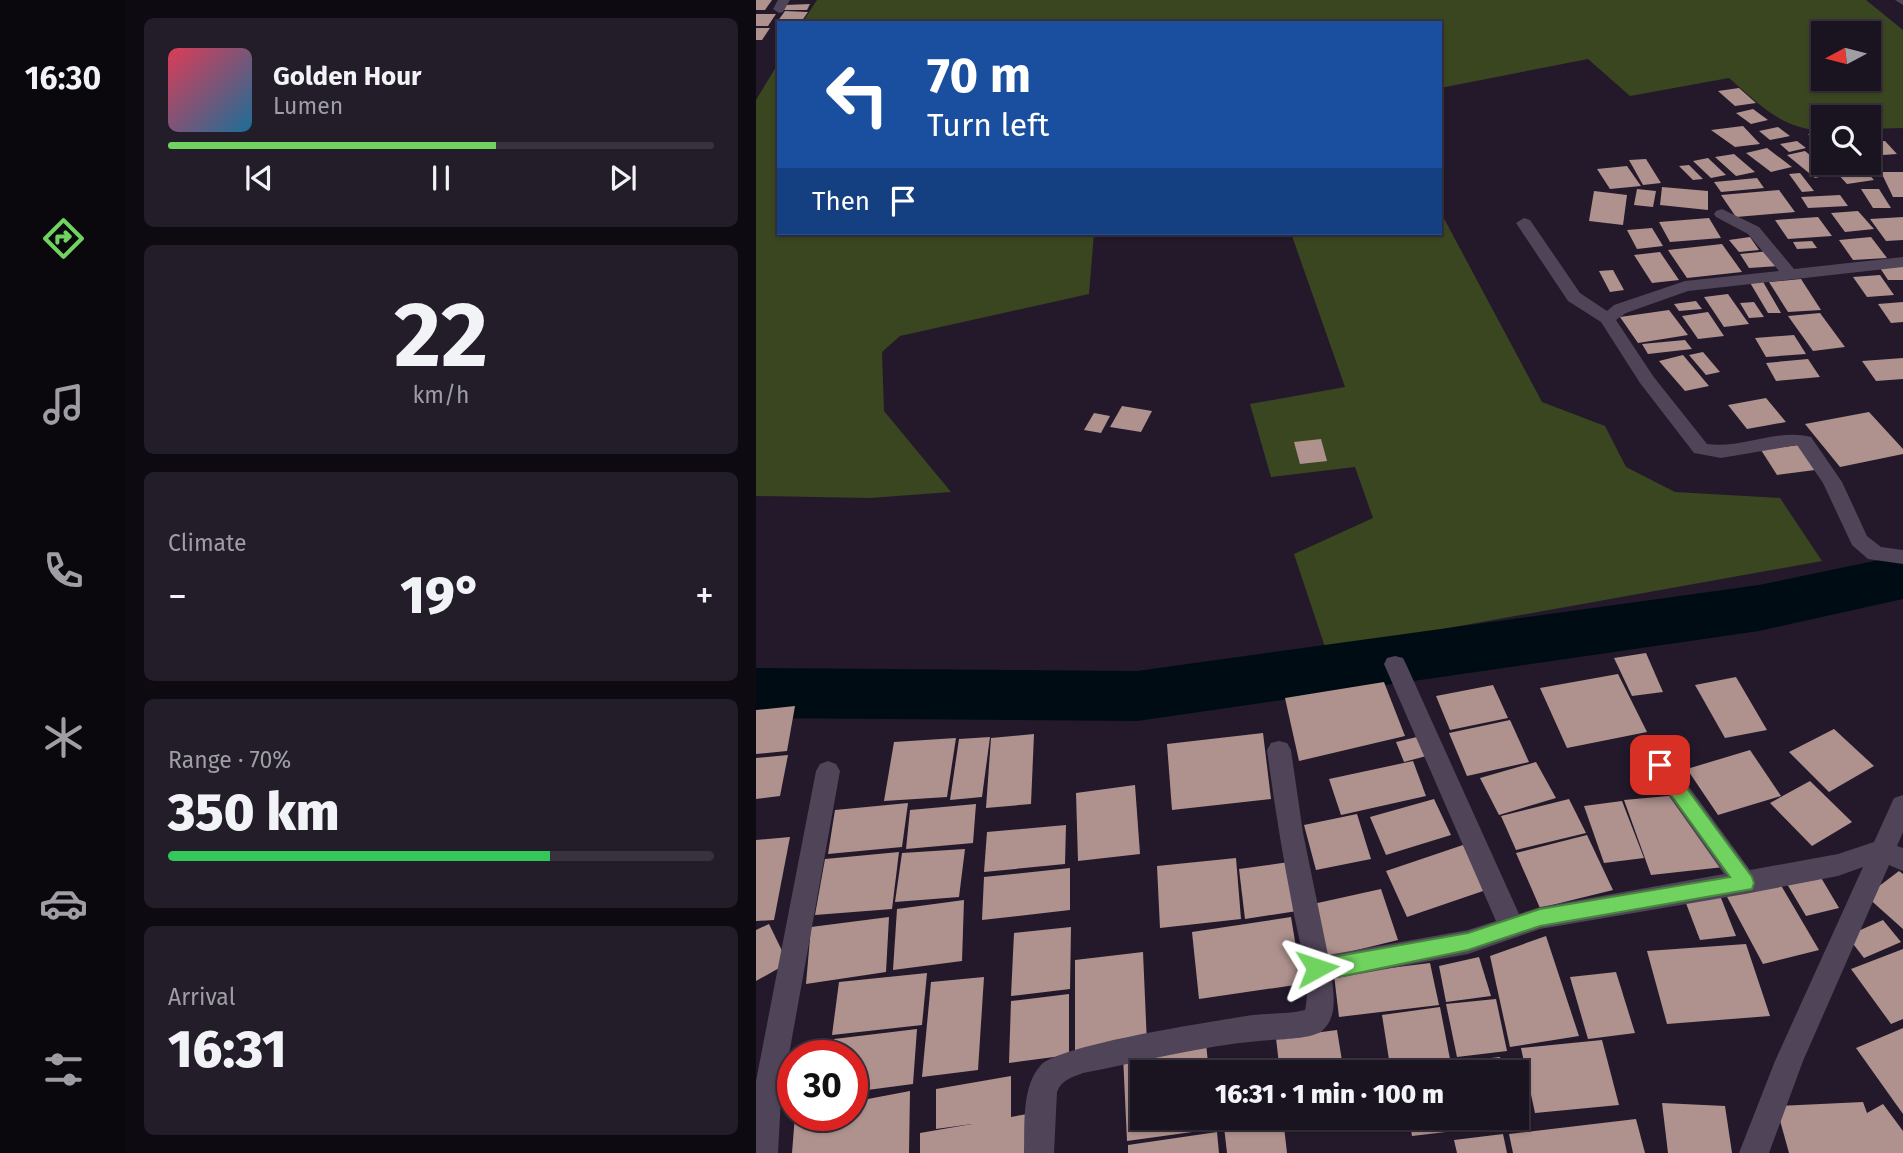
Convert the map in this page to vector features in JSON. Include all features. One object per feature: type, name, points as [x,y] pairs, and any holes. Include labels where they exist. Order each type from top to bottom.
[{"type":"street","points":[[1722,214],[1747,224],[1756,231],[1789,272]]},
{"type":"street","points":[[1524,223],[1574,298],[1607,319],[1646,379],[1701,449],[1721,452],[1796,439],[1804,440],[1832,482],[1859,540],[1875,554],[1903,557]]},
{"type":"street","points":[[1607,319],[1620,309],[1685,285],[1903,262]]},
{"type":"street","points":[[1395,664],[1512,928]]},
{"type":"street","points":[[1040,1153],[1042,1095],[1047,1078],[1059,1069],[1083,1060],[1242,1030],[1312,1023],[1318,1015],[1321,1001],[1317,968],[1291,833],[1279,750]]},
{"type":"street","points":[[1660,765],[1745,883]]},
{"type":"street","points":[[762,1153],[762,1100],[828,771]]},
{"type":"street","points":[[1754,1153],[1803,1025],[1892,855],[1903,805]]},
{"type":"street","points":[[1317,968],[1343,966],[1468,942],[1540,918],[1588,908],[1745,883],[1892,855]]},
{"type":"green space","points":[[817,0],[1866,0],[1903,30],[1903,128],[1881,129],[1881,105],[1811,105],[1811,129],[1795,126],[1760,105],[1729,78],[1630,96],[1588,59],[1442,88],[1442,21],[803,21]]},
{"type":"green space","points":[[777,65],[777,235],[1094,235],[1089,294],[900,336],[882,352],[884,411],[951,492],[870,498],[756,496],[756,100]]},
{"type":"green space","points":[[1442,215],[1542,402],[1605,426],[1626,467],[1675,492],[1780,498],[1822,561],[1326,650],[1294,554],[1373,518],[1355,467],[1271,477],[1250,404],[1345,387],[1292,235],[1442,235]]},
{"type":"building","points":[[756,0],[772,0],[765,10],[756,10]]},
{"type":"building","points":[[810,4],[807,10],[782,10],[785,5]]},
{"type":"building","points":[[785,11],[808,12],[802,21],[778,21]]},
{"type":"building","points":[[756,14],[776,14],[768,26],[756,26]]},
{"type":"building","points":[[756,28],[770,28],[762,40],[756,40]]},
{"type":"building","points":[[1739,88],[1756,103],[1735,106],[1718,91]]},
{"type":"building","points":[[1753,109],[1768,120],[1751,124],[1736,113]]},
{"type":"building","points":[[1743,126],[1760,144],[1735,147],[1711,130]]},
{"type":"building","points":[[1778,127],[1790,136],[1770,140],[1759,131]]},
{"type":"building","points":[[1797,141],[1806,148],[1789,152],[1780,144]]},
{"type":"building","points":[[1881,141],[1885,141],[1897,154],[1881,155]]},
{"type":"building","points":[[1767,148],[1792,167],[1771,172],[1746,153]]},
{"type":"building","points":[[1805,151],[1811,156],[1811,175],[1787,155]]},
{"type":"building","points":[[1734,154],[1755,172],[1736,176],[1715,157]]},
{"type":"building","points":[[1708,158],[1726,175],[1711,178],[1693,161]]},
{"type":"building","points":[[1646,159],[1661,183],[1643,185],[1629,160]]},
{"type":"building","points":[[1689,165],[1703,179],[1693,180],[1679,166]]},
{"type":"building","points":[[1627,166],[1641,186],[1610,189],[1597,169]]},
{"type":"building","points":[[1881,172],[1903,172],[1903,197],[1893,197]]},
{"type":"building","points":[[1800,173],[1814,191],[1802,192],[1789,174]]},
{"type":"building","points":[[1839,175],[1869,175],[1874,180],[1847,184]]},
{"type":"building","points":[[1757,178],[1764,188],[1721,192],[1714,182]]},
{"type":"building","points":[[1662,187],[1708,191],[1708,210],[1660,205]]},
{"type":"building","points":[[1637,189],[1656,191],[1653,207],[1634,205]]},
{"type":"building","points":[[1861,189],[1879,189],[1891,208],[1873,208]]},
{"type":"building","points":[[1779,190],[1795,212],[1736,217],[1721,195]]},
{"type":"building","points":[[1594,191],[1627,195],[1623,225],[1589,221]]},
{"type":"building","points":[[1840,195],[1848,206],[1808,208],[1801,197]]},
{"type":"building","points":[[1858,211],[1874,229],[1845,232],[1831,213]]},
{"type":"building","points":[[1818,217],[1832,236],[1788,239],[1775,220]]},
{"type":"building","points":[[1903,217],[1903,240],[1886,241],[1870,219]]},
{"type":"building","points":[[1709,218],[1721,238],[1670,242],[1659,222]]},
{"type":"building","points":[[1652,228],[1663,246],[1637,249],[1627,230]]},
{"type":"building","points":[[1750,237],[1759,250],[1739,252],[1729,240]]},
{"type":"building","points":[[1871,237],[1887,258],[1853,260],[1839,240]]},
{"type":"building","points":[[1812,241],[1817,248],[1797,249],[1793,242]]},
{"type":"building","points":[[1722,244],[1742,272],[1687,278],[1668,250]]},
{"type":"building","points":[[1770,251],[1779,266],[1749,268],[1740,254]]},
{"type":"building","points":[[1660,252],[1679,280],[1652,283],[1634,255]]},
{"type":"building","points":[[1903,264],[1903,280],[1888,280],[1878,265]]},
{"type":"building","points":[[1613,270],[1624,290],[1610,292],[1599,271]]},
{"type":"building","points":[[1880,275],[1894,295],[1867,297],[1853,277]]},
{"type":"building","points":[[1801,279],[1821,310],[1788,312],[1769,282]]},
{"type":"building","points":[[1762,280],[1781,313],[1768,313],[1749,281]]},
{"type":"building","points":[[1728,294],[1749,324],[1724,327],[1704,297]]},
{"type":"building","points":[[1696,301],[1702,309],[1679,311],[1674,304]]},
{"type":"building","points":[[1754,302],[1764,317],[1749,318],[1740,303]]},
{"type":"building","points":[[1903,302],[1903,322],[1891,323],[1878,304]]},
{"type":"building","points":[[1669,310],[1688,335],[1638,343],[1620,317]]},
{"type":"building","points":[[1708,312],[1724,336],[1698,339],[1682,316]]},
{"type":"building","points":[[1820,313],[1845,347],[1813,351],[1788,316]]},
{"type":"building","points":[[1794,335],[1806,354],[1766,357],[1755,338]]},
{"type":"building","points":[[1685,340],[1692,349],[1648,354],[1642,344]]},
{"type":"building","points":[[1703,352],[1720,372],[1706,375],[1689,355]]},
{"type":"building","points":[[1683,355],[1709,386],[1685,391],[1659,361]]},
{"type":"building","points":[[1903,358],[1903,379],[1876,381],[1862,361]]},
{"type":"building","points":[[1808,359],[1820,377],[1776,381],[1766,363]]},
{"type":"building","points":[[1766,398],[1786,422],[1747,429],[1728,405]]},
{"type":"building","points":[[1122,406],[1152,411],[1141,432],[1110,427]]},
{"type":"building","points":[[1869,412],[1903,449],[1903,454],[1840,467],[1805,424]]},
{"type":"building","points":[[1094,413],[1110,416],[1101,433],[1084,430]]},
{"type":"building","points":[[1321,439],[1327,461],[1300,464],[1294,442]]},
{"type":"building","points":[[1799,445],[1815,470],[1777,475],[1761,450]]},
{"type":"building","points":[[1646,653],[1663,692],[1632,696],[1614,658]]},
{"type":"building","points":[[1618,674],[1647,732],[1567,748],[1540,688]]},
{"type":"building","points":[[1736,677],[1767,730],[1725,738],[1695,685]]},
{"type":"building","points":[[1384,682],[1405,736],[1299,761],[1285,698]]},
{"type":"building","points":[[1493,685],[1508,718],[1450,730],[1436,696]]},
{"type":"building","points":[[795,706],[787,751],[756,754],[756,710]]},
{"type":"building","points":[[1510,720],[1529,762],[1467,776],[1449,733]]},
{"type":"building","points":[[1834,729],[1874,766],[1829,792],[1789,752]]},
{"type":"building","points":[[1263,733],[1271,799],[1172,810],[1167,744]]},
{"type":"building","points":[[1034,734],[1031,804],[986,808],[991,738]]},
{"type":"building","points":[[1421,736],[1430,755],[1404,762],[1396,742]]},
{"type":"building","points":[[990,737],[982,797],[950,800],[959,739]]},
{"type":"building","points":[[956,738],[947,797],[884,801],[894,742]]},
{"type":"building","points":[[1750,750],[1781,796],[1718,815],[1687,769]]},
{"type":"building","points":[[788,755],[780,796],[756,799],[756,758]]},
{"type":"building","points":[[1413,761],[1426,796],[1341,815],[1329,779]]},
{"type":"building","points":[[1536,762],[1556,798],[1499,815],[1480,778]]},
{"type":"building","points":[[1810,781],[1852,822],[1812,846],[1770,803]]},
{"type":"building","points":[[1135,785],[1140,854],[1078,861],[1076,793]]},
{"type":"building","points":[[1679,795],[1724,867],[1651,875],[1624,800]]},
{"type":"building","points":[[1434,799],[1451,835],[1386,855],[1370,817]]},
{"type":"building","points":[[1569,799],[1586,833],[1516,850],[1501,816]]},
{"type":"building","points":[[1622,801],[1644,858],[1604,863],[1584,806]]},
{"type":"building","points":[[908,803],[902,847],[828,854],[835,810]]},
{"type":"building","points":[[976,804],[973,843],[906,849],[910,810]]},
{"type":"building","points":[[1357,814],[1371,859],[1316,870],[1304,825]]},
{"type":"building","points":[[1066,825],[1065,864],[984,872],[987,832]]},
{"type":"building","points":[[1587,835],[1613,890],[1540,908],[1516,853]]},
{"type":"building","points":[[790,837],[774,920],[756,921],[756,840]]},
{"type":"building","points":[[1463,845],[1486,890],[1407,917],[1386,871]]},
{"type":"building","points":[[965,849],[959,897],[895,902],[902,853]]},
{"type":"building","points":[[899,852],[892,909],[815,915],[825,859]]},
{"type":"building","points":[[1236,858],[1241,919],[1160,928],[1157,866]]},
{"type":"building","points":[[1289,862],[1297,911],[1245,919],[1239,869]]},
{"type":"building","points":[[1070,868],[1070,910],[982,920],[984,877]]},
{"type":"building","points":[[1899,871],[1903,874],[1903,929],[1866,896]]},
{"type":"building","points":[[1820,876],[1839,908],[1806,916],[1787,884]]},
{"type":"building","points":[[1779,882],[1819,950],[1763,964],[1726,895]]},
{"type":"building","points":[[1381,889],[1398,940],[1328,957],[1313,904]]},
{"type":"building","points":[[1719,893],[1736,936],[1700,940],[1684,898]]},
{"type":"building","points":[[964,900],[962,961],[893,970],[897,909]]},
{"type":"building","points":[[889,917],[886,972],[806,984],[811,927]]},
{"type":"building","points":[[1291,917],[1302,984],[1199,999],[1192,932]]},
{"type":"building","points":[[1883,920],[1901,942],[1864,958],[1847,936]]},
{"type":"building","points":[[769,924],[788,963],[756,981],[756,930]]},
{"type":"building","points":[[1071,927],[1070,989],[1011,996],[1014,933]]},
{"type":"building","points":[[1546,936],[1579,1036],[1510,1047],[1490,956]]},
{"type":"building","points":[[1746,944],[1770,1016],[1667,1024],[1647,951]]},
{"type":"building","points":[[1903,949],[1903,1019],[1891,1024],[1851,969]]},
{"type":"building","points":[[1143,952],[1147,1044],[1075,1053],[1075,960]]},
{"type":"building","points":[[1479,957],[1491,996],[1446,1002],[1439,966]]},
{"type":"building","points":[[1430,963],[1439,1005],[1339,1017],[1334,975]]},
{"type":"building","points":[[1616,972],[1635,1033],[1588,1039],[1570,977]]},
{"type":"building","points":[[927,973],[922,1025],[832,1035],[839,982]]},
{"type":"building","points":[[984,977],[978,1070],[922,1077],[931,982]]},
{"type":"building","points":[[1069,994],[1069,1055],[1009,1063],[1011,1001]]},
{"type":"building","points":[[1496,999],[1507,1051],[1457,1057],[1446,1004]]},
{"type":"building","points":[[1440,1007],[1450,1059],[1389,1060],[1382,1015]]},
{"type":"building","points":[[1903,1028],[1903,1114],[1856,1048]]},
{"type":"building","points":[[917,1029],[913,1084],[868,1090],[868,1040],[834,1039]]},
{"type":"building","points":[[1337,1030],[1342,1060],[1279,1060],[1276,1038]]},
{"type":"building","points":[[1602,1040],[1619,1105],[1535,1113],[1529,1085],[1529,1060],[1524,1060],[1521,1048]]},
{"type":"building","points":[[1206,1043],[1208,1060],[1130,1060],[1130,1130],[1207,1130],[1127,1141],[1123,1055]]},
{"type":"building","points":[[1500,1057],[1501,1060],[1473,1060]]},
{"type":"building","points":[[1011,1076],[1011,1117],[1033,1113],[1035,1153],[920,1153],[920,1133],[972,1124],[936,1129],[936,1089]]},
{"type":"building","points":[[910,1091],[909,1153],[792,1153],[794,1131],[868,1131],[868,1099]]},
{"type":"building","points":[[1863,1102],[1867,1113],[1883,1104],[1903,1131],[1903,1153],[1789,1153],[1776,1106]]},
{"type":"building","points":[[1662,1103],[1725,1106],[1732,1153],[1668,1153]]},
{"type":"building","points":[[1636,1119],[1645,1153],[1513,1153],[1509,1134]]},
{"type":"building","points":[[1224,1130],[1284,1130],[1287,1153],[1227,1153]]},
{"type":"building","points":[[1411,1130],[1463,1130],[1412,1136]]},
{"type":"building","points":[[1217,1132],[1219,1153],[1128,1153],[1128,1145]]},
{"type":"building","points":[[1503,1134],[1507,1153],[1457,1153],[1454,1140]]},
{"type":"waterway","points":[[756,693],[1137,696],[1759,608],[1903,577]]},
{"type":"route","points":[[1317,968],[1343,966],[1468,942],[1540,918],[1600,906],[1745,883],[1660,765]]}]
